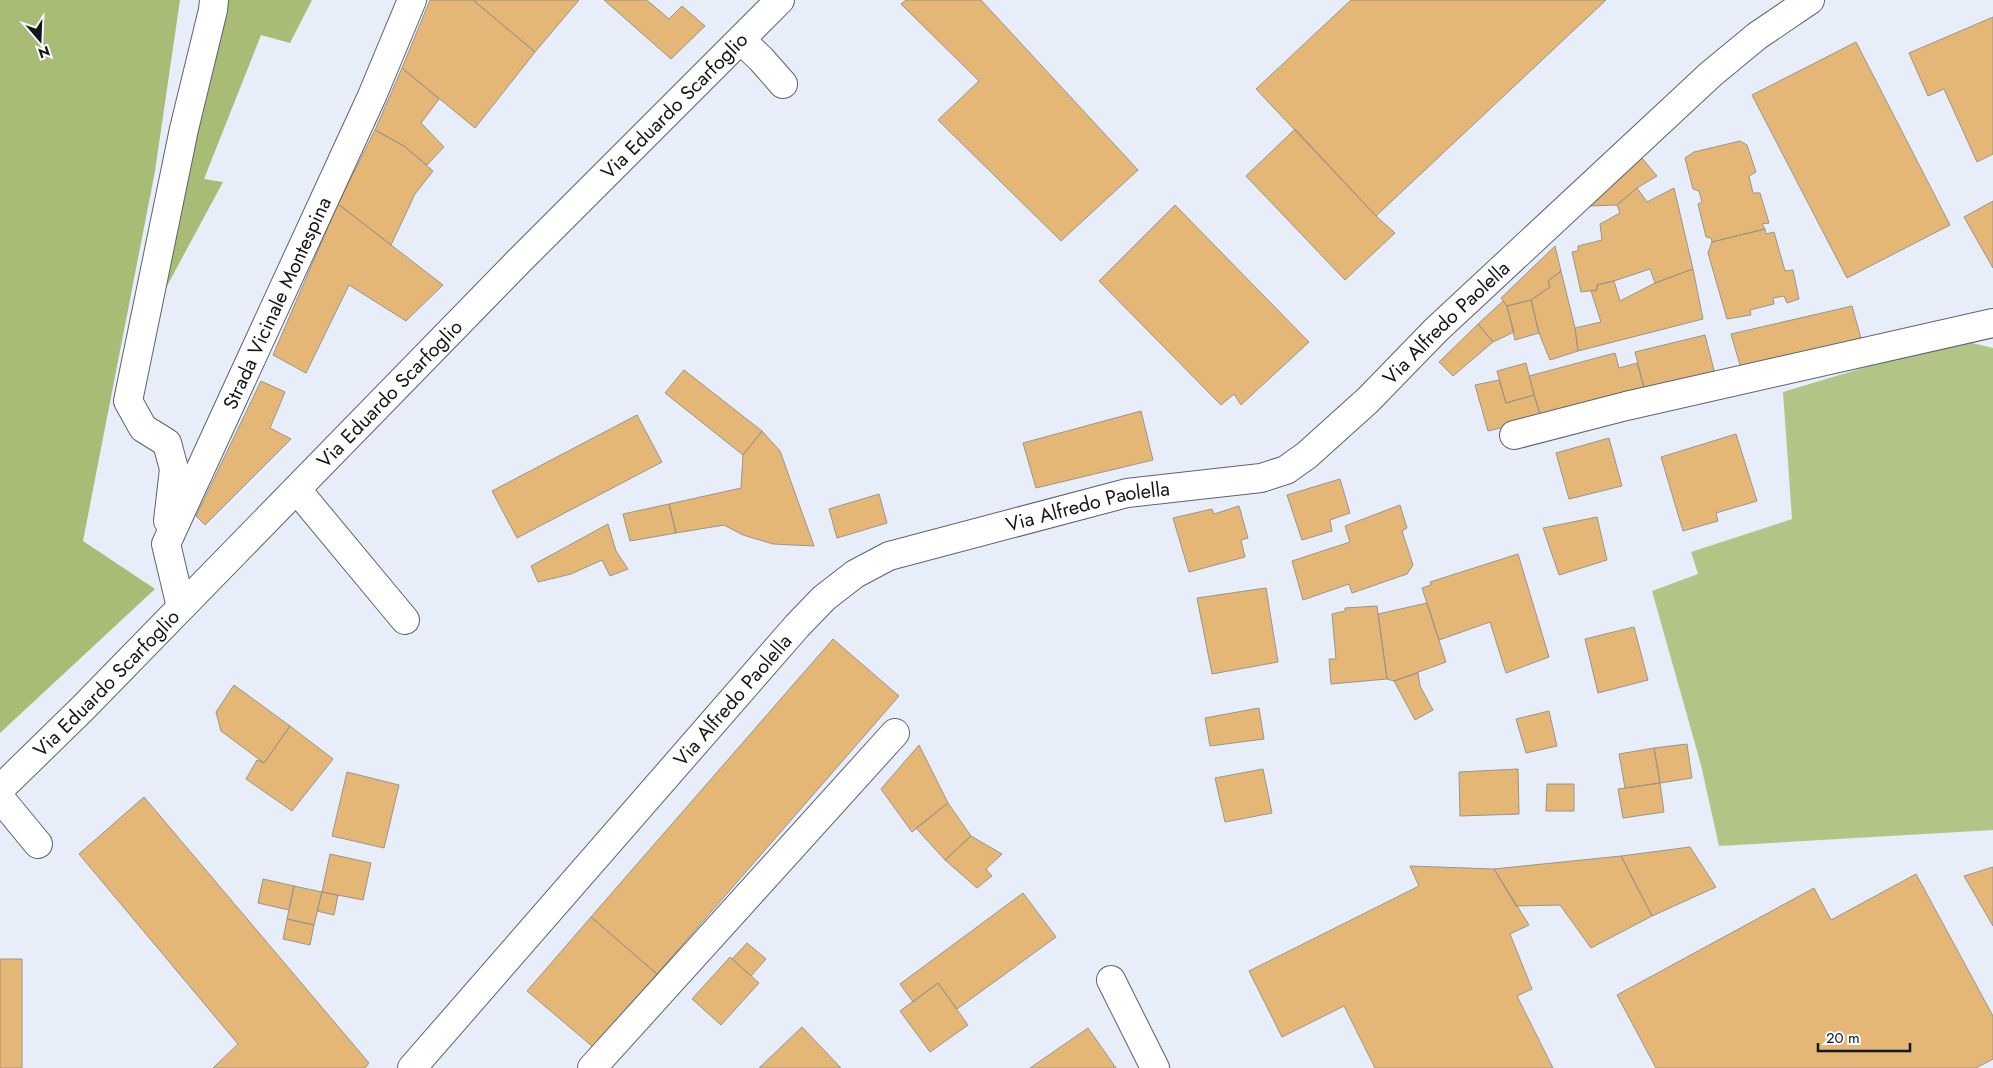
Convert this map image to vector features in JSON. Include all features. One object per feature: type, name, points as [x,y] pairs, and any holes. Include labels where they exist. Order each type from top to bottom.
[{"type":"street","points":[[181,608],[166,544],[174,469],[167,443],[143,428],[128,401],[169,196],[214,0]]},
{"type":"street","name":"Strada Vicinale Montespina","points":[[166,544],[372,96],[412,0]]},
{"type":"street","name":"Via Eduardo Scarfoglio","points":[[0,789],[83,708],[526,254],[780,0]]},
{"type":"street","name":"Via Alfredo Paolella","points":[[412,1068],[791,634],[824,598],[847,580],[888,556],[1062,509],[1127,493],[1261,478],[1286,470],[1307,455],[1368,400],[1436,330],[1711,74],[1757,36],[1810,0]]},
{"type":"street","points":[[741,40],[783,84]]},
{"type":"street","points":[[1514,435],[1626,406],[1993,323]]},
{"type":"street","points":[[297,490],[404,620]]},
{"type":"street","points":[[592,1068],[895,733]]},
{"type":"street","points":[[0,798],[38,844]]},
{"type":"street","points":[[1111,980],[1155,1068]]},
{"type":"green space","points":[[0,0],[180,0],[155,171],[83,541],[155,589],[0,733]]},
{"type":"green space","points":[[224,0],[312,0],[290,43],[261,35],[204,179],[223,182],[153,312]]},
{"type":"green space","points":[[1972,343],[1993,348],[1993,830],[1719,846],[1701,765],[1652,591],[1698,574],[1691,552],[1792,519],[1783,392],[1896,358]]},
{"type":"building","points":[[430,0],[473,0],[535,52],[475,128],[402,68]]},
{"type":"building","points":[[473,0],[579,0],[535,52]]},
{"type":"building","points":[[604,0],[647,0],[669,19],[682,6],[705,26],[671,59]]},
{"type":"building","points":[[906,0],[981,0],[1138,170],[1061,241],[938,120],[979,81],[901,4]]},
{"type":"building","points":[[1351,0],[1606,0],[1376,216],[1256,89]]},
{"type":"building","points":[[1993,17],[1993,154],[1977,162],[1944,89],[1928,96],[1909,53]]},
{"type":"building","points":[[1856,42],[1950,225],[1847,278],[1752,95]]},
{"type":"building","points":[[402,68],[439,99],[421,123],[444,147],[427,165],[404,146],[375,130]]},
{"type":"building","points":[[1295,129],[1376,216],[1395,233],[1345,280],[1246,176]]},
{"type":"building","points":[[375,130],[404,146],[433,171],[415,194],[391,245],[338,204]]},
{"type":"building","points":[[1740,141],[1747,145],[1756,172],[1749,176],[1753,193],[1760,193],[1769,223],[1762,224],[1765,229],[1712,242],[1711,238],[1706,237],[1698,204],[1702,202],[1699,191],[1693,189],[1685,158],[1694,152]]},
{"type":"building","points":[[1642,158],[1657,176],[1637,188],[1617,205],[1590,206]]},
{"type":"building","points":[[1637,188],[1647,202],[1674,188],[1693,269],[1655,283],[1650,269],[1597,285],[1597,290],[1581,292],[1572,252],[1578,251],[1578,246],[1602,240],[1600,224],[1620,213],[1617,205]]},
{"type":"building","points":[[1993,201],[1993,268],[1964,217]]},
{"type":"building","points":[[338,204],[443,285],[406,321],[349,285],[306,373],[273,355]]},
{"type":"building","points":[[1175,205],[1309,342],[1241,405],[1234,394],[1221,405],[1099,281]]},
{"type":"building","points":[[1765,229],[1766,234],[1774,232],[1785,271],[1793,270],[1799,299],[1787,303],[1784,296],[1773,298],[1774,304],[1750,310],[1751,315],[1727,319],[1708,253],[1712,242]]},
{"type":"building","points":[[1555,246],[1561,271],[1548,281],[1550,287],[1531,300],[1507,306],[1501,298]]},
{"type":"building","points":[[1693,269],[1703,319],[1578,351],[1575,328],[1601,322],[1591,291],[1597,290],[1597,285],[1614,281],[1620,301],[1655,283]]},
{"type":"building","points":[[1561,271],[1575,328],[1578,351],[1550,360],[1539,333],[1531,300],[1550,287],[1548,281]]},
{"type":"building","points":[[1531,300],[1539,333],[1515,340],[1507,306]]},
{"type":"building","points":[[1503,301],[1507,306],[1514,332],[1493,342],[1478,324]]},
{"type":"building","points":[[1852,306],[1862,342],[1742,372],[1731,334]]},
{"type":"building","points":[[1478,324],[1493,342],[1453,376],[1439,362]]},
{"type":"building","points":[[1705,335],[1715,374],[1645,391],[1635,352]]},
{"type":"building","points":[[1615,353],[1619,368],[1637,363],[1645,391],[1541,418],[1529,376]]},
{"type":"building","points":[[1526,363],[1534,395],[1506,403],[1497,371]]},
{"type":"building","points":[[684,370],[762,431],[743,455],[665,393]]},
{"type":"building","points":[[1499,380],[1506,403],[1534,395],[1541,418],[1488,431],[1475,385]]},
{"type":"building","points":[[261,381],[285,392],[270,428],[291,439],[205,525],[196,516]]},
{"type":"building","points":[[1141,411],[1153,460],[1036,488],[1023,443]]},
{"type":"building","points":[[637,415],[662,462],[517,538],[492,491]]},
{"type":"building","points":[[762,431],[780,451],[814,546],[773,544],[743,535],[724,525],[676,533],[669,504],[741,488],[743,455]]},
{"type":"building","points":[[1736,434],[1757,501],[1716,513],[1718,521],[1683,531],[1661,457]]},
{"type":"building","points":[[1609,438],[1622,486],[1569,499],[1556,453]]},
{"type":"building","points":[[1340,479],[1350,513],[1330,520],[1332,531],[1302,540],[1287,495]]},
{"type":"building","points":[[879,494],[887,523],[837,538],[829,509]]},
{"type":"building","points":[[669,504],[676,533],[630,541],[623,514]]},
{"type":"building","points":[[1400,505],[1407,528],[1402,531],[1413,565],[1407,574],[1352,593],[1349,584],[1303,600],[1292,561],[1350,542],[1345,526]]},
{"type":"building","points":[[1239,506],[1248,538],[1241,540],[1245,557],[1189,572],[1173,518],[1212,509],[1214,514]]},
{"type":"building","points":[[1597,517],[1607,560],[1559,575],[1543,528]]},
{"type":"building","points":[[608,524],[616,551],[628,569],[610,576],[602,560],[571,574],[538,582],[531,566]]},
{"type":"building","points":[[1518,554],[1549,657],[1506,673],[1490,622],[1439,640],[1422,588],[1431,585],[1430,582]]},
{"type":"building","points":[[1266,588],[1278,662],[1212,674],[1197,598]]},
{"type":"building","points":[[1427,603],[1446,662],[1394,681],[1387,679],[1378,614]]},
{"type":"building","points":[[1377,606],[1387,679],[1331,684],[1329,659],[1336,659],[1332,614],[1345,611],[1345,608]]},
{"type":"building","points":[[1634,627],[1648,680],[1598,693],[1585,639]]},
{"type":"building","points":[[833,639],[899,696],[657,974],[591,917]]},
{"type":"building","points":[[1418,673],[1420,686],[1433,710],[1415,720],[1394,681]]},
{"type":"building","points":[[234,685],[290,726],[264,763],[221,731],[216,712]]},
{"type":"building","points":[[1259,708],[1264,739],[1210,746],[1205,718]]},
{"type":"building","points":[[1549,711],[1557,746],[1526,753],[1516,719]]},
{"type":"building","points":[[290,726],[333,759],[292,811],[246,779],[257,760],[264,763]]},
{"type":"building","points":[[1687,744],[1692,778],[1660,783],[1654,748]]},
{"type":"building","points":[[919,745],[948,803],[912,832],[881,789]]},
{"type":"building","points":[[1654,748],[1660,783],[1625,788],[1619,754]]},
{"type":"building","points":[[1263,769],[1272,813],[1225,822],[1215,778]]},
{"type":"building","points":[[1518,769],[1519,814],[1460,816],[1459,772]]},
{"type":"building","points":[[347,772],[399,785],[384,848],[332,836]]},
{"type":"building","points":[[1660,783],[1664,812],[1623,818],[1618,789]]},
{"type":"building","points":[[1547,784],[1574,784],[1574,811],[1546,811]]},
{"type":"building","points":[[144,797],[369,1063],[365,1068],[213,1068],[238,1044],[79,854]]},
{"type":"building","points":[[948,803],[971,836],[945,860],[916,828]]},
{"type":"building","points":[[971,836],[1002,854],[986,869],[992,876],[977,888],[945,860]]},
{"type":"building","points":[[1690,847],[1716,887],[1652,916],[1621,856]]},
{"type":"building","points":[[330,854],[371,863],[363,900],[322,892]]},
{"type":"building","points":[[1621,856],[1652,916],[1591,948],[1560,905],[1516,906],[1494,869]]},
{"type":"building","points":[[1410,866],[1494,869],[1529,925],[1510,934],[1532,989],[1517,996],[1553,1068],[1375,1068],[1344,1006],[1282,1037],[1249,971],[1419,886]]},
{"type":"building","points":[[1993,867],[1993,926],[1964,876]]},
{"type":"building","points":[[1916,874],[1993,1016],[1993,1059],[1976,1068],[1656,1068],[1617,995],[1814,888],[1831,920]]},
{"type":"building","points":[[263,879],[294,886],[289,910],[258,903]]},
{"type":"building","points":[[294,886],[322,892],[314,925],[287,919]]},
{"type":"building","points":[[322,892],[338,895],[334,915],[317,911]]},
{"type":"building","points":[[1023,893],[1056,937],[957,1009],[938,983],[913,1002],[900,984]]},
{"type":"building","points":[[591,917],[657,974],[593,1047],[527,991]]},
{"type":"building","points":[[287,919],[314,925],[310,945],[283,939]]},
{"type":"building","points":[[747,943],[766,959],[751,976],[732,959]]},
{"type":"building","points":[[730,957],[759,983],[721,1025],[692,999]]},
{"type":"building","points":[[0,959],[22,959],[22,1068],[0,1068]]},
{"type":"building","points":[[938,983],[968,1025],[930,1052],[900,1011]]},
{"type":"building","points":[[802,1027],[841,1068],[759,1068]]},
{"type":"building","points":[[1088,1028],[1116,1068],[1030,1068]]}]
